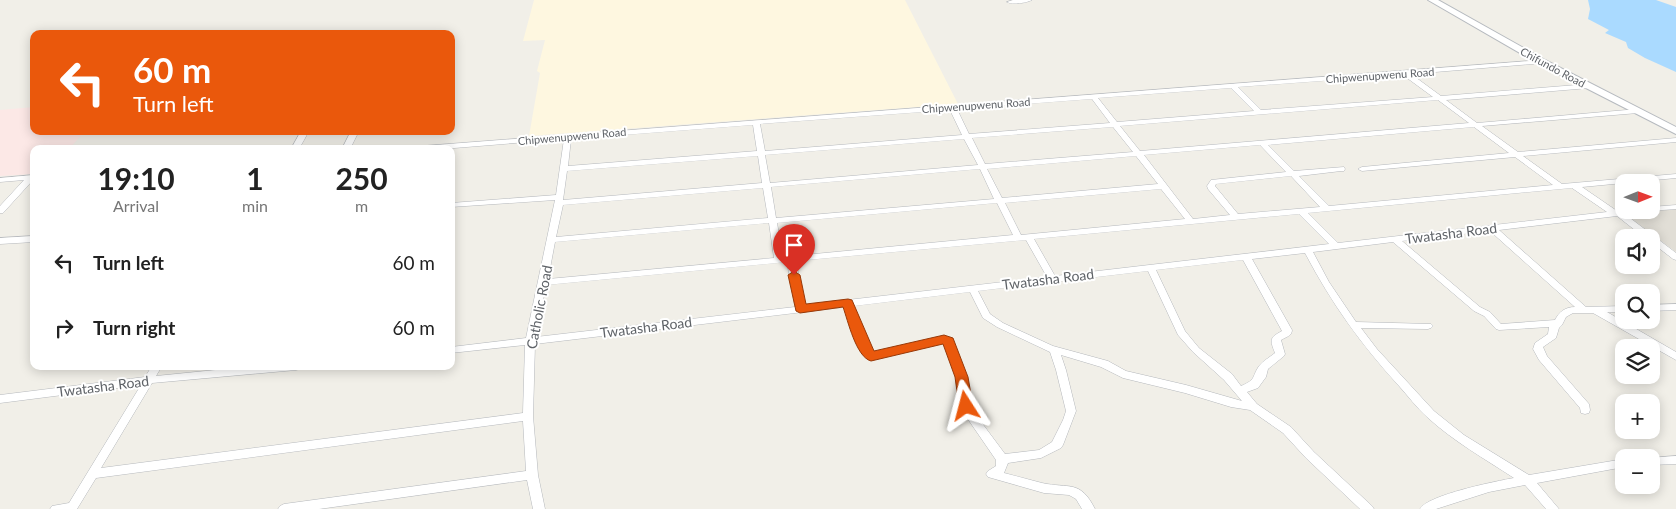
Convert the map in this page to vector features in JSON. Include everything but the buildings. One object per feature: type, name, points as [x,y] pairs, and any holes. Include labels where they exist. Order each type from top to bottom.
[{"type":"street","points":[[1010,2],[1029,0]]},
{"type":"street","name":"Chifundo Road","points":[[1432,0],[1542,62],[1676,131]]},
{"type":"street","name":"Chipwenupwenu Road","points":[[455,146],[1542,62]]},
{"type":"street","points":[[1405,73],[1559,186]]},
{"type":"street","points":[[1233,86],[1260,112]]},
{"type":"street","points":[[564,169],[1590,86]]},
{"type":"street","points":[[1093,96],[1191,221]]},
{"type":"street","points":[[952,107],[1018,237]]},
{"type":"street","points":[[455,205],[559,200],[768,184],[1263,144],[1638,111]]},
{"type":"street","points":[[756,122],[768,184],[779,259]]},
{"type":"street","name":"Catholic Road","points":[[539,509],[532,475],[528,416],[530,341],[552,240],[568,137]]},
{"type":"street","points":[[1362,169],[1676,140]]},
{"type":"street","points":[[1263,144],[1326,208]]},
{"type":"street","points":[[1236,217],[1212,189],[1212,184],[1217,181],[1341,169]]},
{"type":"street","points":[[543,282],[1676,176]]},
{"type":"street","points":[[0,180],[30,177]]},
{"type":"street","points":[[0,211],[30,179]]},
{"type":"street","points":[[1573,185],[1615,212]]},
{"type":"street","points":[[552,240],[1164,186]]},
{"type":"street","points":[[1660,208],[1676,207]]},
{"type":"street","points":[[1301,210],[1336,246]]},
{"type":"street","name":"Twatasha Road","points":[[455,350],[1615,213]]},
{"type":"street","points":[[1625,219],[1639,229]]},
{"type":"street","points":[[1492,228],[1584,310]]},
{"type":"street","points":[[1028,236],[1052,278]]},
{"type":"street","points":[[0,242],[30,239]]},
{"type":"street","points":[[1394,239],[1476,309],[1487,314],[1497,326],[1559,323]]},
{"type":"street","points":[[1660,245],[1676,257]]},
{"type":"street","points":[[1308,250],[1334,298],[1354,325],[1430,414],[1460,438],[1527,480],[1553,509]]},
{"type":"street","points":[[1240,391],[1254,385],[1261,377],[1260,370],[1280,354],[1276,342],[1277,338],[1287,333],[1246,257]]},
{"type":"street","points":[[791,258],[800,308]]},
{"type":"street","points":[[1150,267],[1181,333],[1196,350],[1240,391],[1253,407],[1287,430],[1310,456],[1368,509]]},
{"type":"street","points":[[972,288],[986,316],[1019,335],[1054,350],[1104,364],[1123,374],[1186,389],[1231,403],[1253,407]]},
{"type":"street","points":[[848,303],[865,350],[871,357],[944,339],[948,341],[962,377],[968,412],[1002,459],[1002,467],[999,471],[992,474],[1044,488],[1072,490],[1080,496],[1090,509]]},
{"type":"street","points":[[1660,308],[1676,307]]},
{"type":"street","points":[[1585,410],[1585,407],[1543,358],[1538,346],[1553,336],[1554,326],[1559,323],[1566,312],[1615,310]]},
{"type":"street","points":[[1597,311],[1676,357]]},
{"type":"street","points":[[1354,325],[1428,326]]},
{"type":"street","points":[[1002,459],[1041,454],[1057,445],[1060,432],[1068,421],[1071,412],[1054,350]]},
{"type":"street","points":[[56,509],[71,508],[154,370]]},
{"type":"street","name":"Twatasha Road","points":[[0,399],[148,380],[254,370]]},
{"type":"street","points":[[92,474],[528,416]]},
{"type":"street","points":[[1660,461],[1676,460]]},
{"type":"street","points":[[1426,509],[1434,504],[1465,494],[1527,480],[1615,465]]},
{"type":"street","points":[[284,509],[532,475]]},
{"type":"shaded area","points":[[534,0],[905,0],[958,104],[529,136],[540,73],[537,71],[545,40],[523,41]]},
{"type":"shaded area","points":[[30,107],[30,135],[81,135],[73,145],[30,145],[30,174],[0,176],[0,110]]},
{"type":"shaded area","points":[[1676,209],[1676,252],[1660,240],[1660,229],[1645,229],[1631,219],[1660,219],[1660,211]]},
{"type":"water","points":[[1588,0],[1656,0],[1676,7],[1676,72],[1645,58],[1628,48],[1626,42],[1605,33],[1609,30],[1588,19],[1590,9]]},
{"type":"route","points":[[794,275],[800,308],[848,303],[867,355],[871,357],[946,339],[962,377],[966,406]]}]
